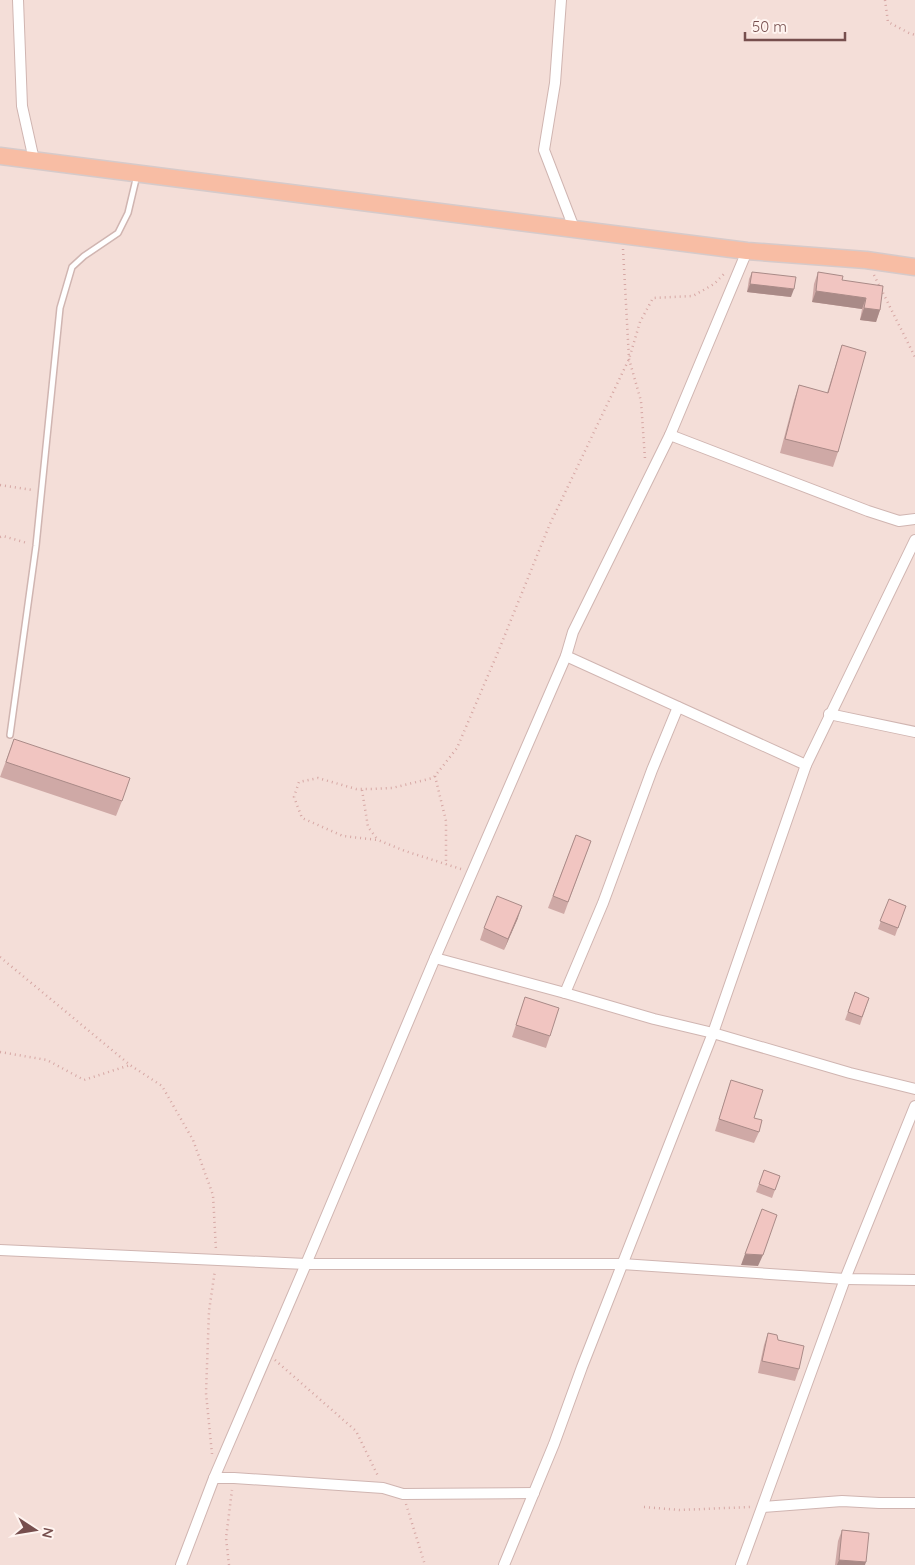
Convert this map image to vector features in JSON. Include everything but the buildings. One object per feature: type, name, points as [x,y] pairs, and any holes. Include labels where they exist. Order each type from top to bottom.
[{"type":"main road","points":[[0,156],[747,251],[866,260],[915,268]]},
{"type":"street","points":[[18,0],[22,106],[34,160]]},
{"type":"street","points":[[561,0],[555,83],[544,150],[574,228]]},
{"type":"street","points":[[180,1565],[214,1478],[435,958],[566,656],[573,632],[670,435],[747,251]]},
{"type":"street","points":[[670,435],[868,511],[899,520],[915,519]]},
{"type":"street","points":[[504,1565],[534,1493],[713,1032],[806,764],[915,540]]},
{"type":"street","points":[[566,656],[806,764]]},
{"type":"street","points":[[565,992],[588,940],[648,778],[678,707]]},
{"type":"street","points":[[829,714],[915,732]]},
{"type":"street","points":[[435,958],[565,992],[645,1016],[713,1032],[915,1089]]},
{"type":"street","points":[[741,1565],[845,1279],[915,1106]]},
{"type":"street","points":[[0,1250],[306,1264],[622,1264],[845,1279],[915,1280]]},
{"type":"street","points":[[214,1478],[383,1488],[403,1494],[534,1493]]},
{"type":"street","points":[[763,1507],[842,1501],[915,1502]]},
{"type":"lane","points":[[10,735],[36,546],[60,308],[72,267],[84,256],[118,233],[128,213],[137,174]]},
{"type":"path","points":[[885,0],[888,22],[915,35]]},
{"type":"path","points":[[623,234],[629,359],[641,401],[648,483]]},
{"type":"path","points":[[866,260],[915,357]]},
{"type":"path","points":[[472,873],[378,840],[343,836],[302,818],[294,797],[299,782],[318,778],[356,790],[362,790],[392,788],[435,776],[457,748],[549,526],[629,359],[640,322],[653,298],[694,296],[714,284],[727,271]]},
{"type":"path","points":[[0,485],[41,491]]},
{"type":"path","points":[[1,537],[36,546]]},
{"type":"path","points":[[435,776],[446,821],[446,864]]},
{"type":"path","points":[[362,790],[368,827],[378,840]]},
{"type":"path","points":[[0,957],[130,1065],[162,1086],[193,1140],[213,1195],[216,1260],[209,1311],[206,1394],[214,1478]]},
{"type":"path","points":[[0,1052],[47,1060],[84,1080],[130,1065]]},
{"type":"path","points":[[268,1354],[356,1431],[383,1488]]},
{"type":"path","points":[[229,1565],[226,1538],[234,1478]]},
{"type":"path","points":[[403,1494],[425,1565]]},
{"type":"path","points":[[644,1507],[680,1510],[718,1507],[763,1507]]},
{"type":"shaded area","points":[[0,0],[915,0],[915,1565],[0,1565]]}]
